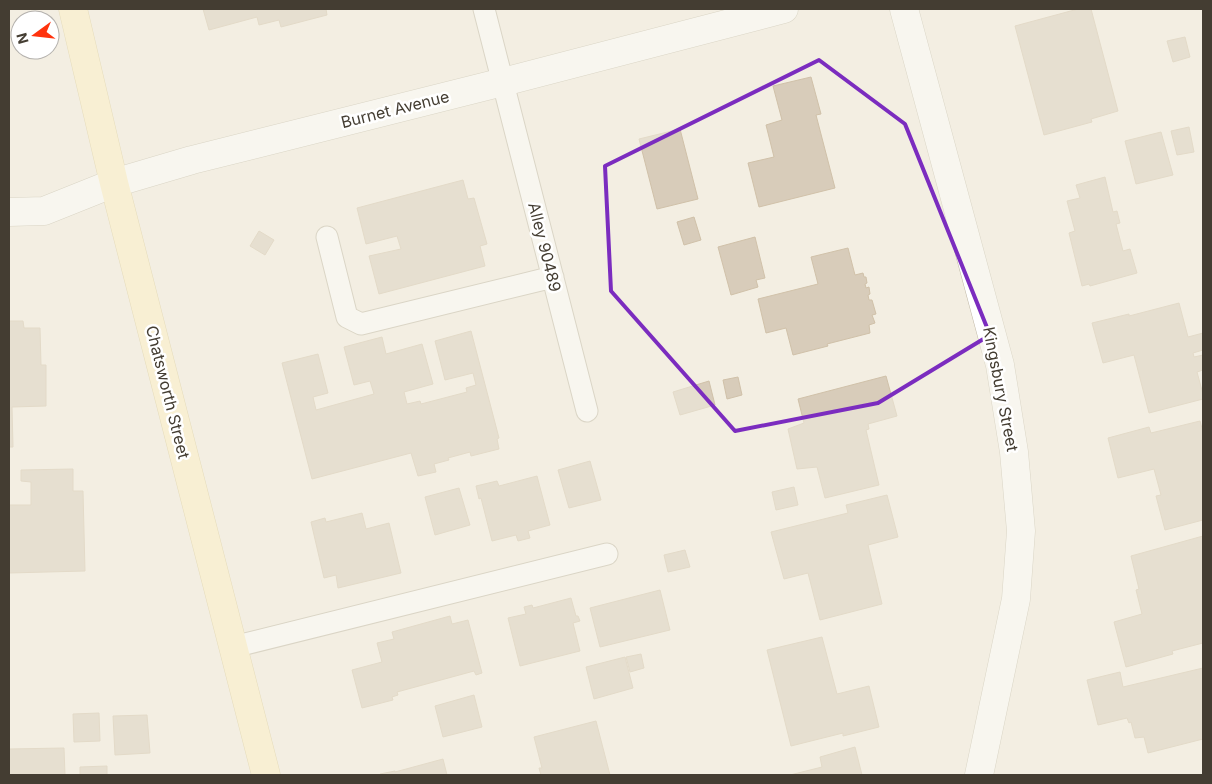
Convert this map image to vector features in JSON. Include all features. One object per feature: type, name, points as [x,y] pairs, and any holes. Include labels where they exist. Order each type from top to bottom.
[{"type":"main road","name":"Chatsworth Street","points":[[72,9],[114,183],[266,775]]},
{"type":"street","name":"Burnet Avenue","points":[[9,212],[44,211],[114,183],[205,156],[503,82],[784,9]]},
{"type":"street","name":"Kingsbury Street","points":[[904,9],[1000,365],[1014,452],[1021,531],[1016,599],[978,775]]},
{"type":"lane","name":"Alley 90489","points":[[484,9],[587,411]]},
{"type":"lane","points":[[327,237],[347,317],[361,324],[553,277]]},
{"type":"lane","points":[[233,647],[607,554]]},
{"type":"highlighted area","points":[[819,60],[905,124],[990,335],[878,403],[735,431],[611,291],[605,166]]},
{"type":"building","points":[[203,9],[326,9],[327,15],[281,27],[279,20],[259,25],[257,17],[209,30]]},
{"type":"building","points":[[1078,9],[1091,9],[1118,111],[1091,119],[1092,122],[1044,135],[1015,26]]},
{"type":"building","points":[[1185,37],[1190,57],[1173,62],[1167,41]]},
{"type":"building","points":[[811,77],[821,114],[816,115],[835,188],[759,207],[748,163],[774,157],[766,125],[782,120],[773,86]]},
{"type":"building","points":[[1189,127],[1194,152],[1177,155],[1171,131]]},
{"type":"building","points":[[680,129],[698,199],[657,209],[639,139]]},
{"type":"building","points":[[1161,132],[1173,175],[1136,184],[1125,141]]},
{"type":"building","points":[[1105,177],[1113,212],[1117,211],[1120,223],[1116,224],[1123,251],[1130,249],[1137,273],[1090,286],[1089,284],[1082,286],[1069,233],[1075,231],[1067,201],[1080,198],[1076,185]]},
{"type":"building","points":[[463,180],[468,199],[474,198],[487,244],[480,246],[485,266],[379,294],[369,256],[401,249],[397,236],[366,244],[357,208]]},
{"type":"building","points":[[694,217],[701,240],[684,245],[677,222]]},
{"type":"building","points":[[259,231],[274,240],[265,255],[250,246]]},
{"type":"building","points":[[755,237],[765,278],[756,280],[758,287],[731,295],[718,247]]},
{"type":"building","points":[[848,248],[855,275],[863,273],[864,277],[866,277],[867,283],[865,284],[866,288],[869,287],[869,300],[872,300],[876,314],[872,315],[875,323],[869,325],[870,333],[793,355],[786,328],[766,333],[758,299],[818,284],[811,257]]},
{"type":"building","points":[[1179,303],[1188,337],[1203,333],[1203,350],[1193,353],[1194,357],[1203,355],[1203,370],[1197,372],[1203,399],[1149,413],[1134,355],[1103,363],[1092,323]]},
{"type":"building","points":[[9,321],[23,321],[24,328],[40,328],[41,365],[46,365],[46,406],[12,407],[13,447],[9,447]]},
{"type":"building","points":[[471,331],[499,438],[497,439],[499,449],[471,456],[470,452],[448,458],[449,460],[434,464],[436,472],[418,476],[411,453],[312,479],[282,363],[318,354],[328,393],[313,397],[316,410],[374,394],[370,381],[354,385],[344,347],[382,337],[386,354],[422,344],[433,384],[404,392],[407,404],[420,401],[421,404],[467,392],[466,388],[476,385],[473,373],[445,380],[435,341]]},
{"type":"building","points":[[886,376],[897,416],[868,424],[869,429],[866,430],[879,485],[825,498],[817,467],[797,469],[788,429],[804,423],[798,399]]},
{"type":"building","points":[[738,377],[742,395],[727,399],[723,380]]},
{"type":"building","points":[[709,381],[715,405],[680,415],[673,392]]},
{"type":"building","points":[[1200,421],[1203,432],[1203,520],[1165,530],[1156,496],[1161,495],[1154,469],[1118,478],[1108,438],[1149,427],[1151,433]]},
{"type":"building","points":[[590,461],[601,500],[569,508],[558,470]]},
{"type":"building","points":[[73,469],[73,491],[83,491],[85,571],[9,573],[9,505],[31,505],[31,482],[21,481],[21,470]]},
{"type":"building","points":[[537,476],[550,525],[528,531],[530,538],[518,541],[516,535],[492,541],[476,486],[497,481],[499,486]]},
{"type":"building","points":[[794,487],[798,505],[776,510],[772,492]]},
{"type":"building","points":[[459,488],[470,525],[435,535],[425,497]]},
{"type":"building","points":[[887,495],[898,537],[868,545],[882,604],[820,620],[808,573],[784,579],[771,532],[848,513],[846,505]]},
{"type":"building","points":[[362,513],[366,529],[389,523],[401,573],[338,588],[336,575],[324,578],[311,522],[325,518],[326,522]]},
{"type":"building","points":[[1203,536],[1203,643],[1172,651],[1173,654],[1126,667],[1114,622],[1142,614],[1136,590],[1139,589],[1131,556]]},
{"type":"building","points":[[685,550],[690,567],[668,572],[664,555]]},
{"type":"building","points":[[660,590],[670,630],[600,647],[590,608]]},
{"type":"building","points":[[571,598],[576,616],[578,616],[580,621],[573,623],[580,651],[520,666],[508,618],[526,614],[524,607],[532,605],[533,608]]},
{"type":"building","points":[[450,616],[452,624],[468,620],[482,673],[476,675],[474,671],[397,692],[398,695],[392,697],[393,700],[362,708],[352,670],[382,662],[377,643],[394,639],[392,632]]},
{"type":"building","points":[[822,637],[837,694],[869,686],[879,727],[843,736],[843,733],[791,746],[767,650]]},
{"type":"building","points":[[641,654],[644,668],[630,672],[626,657]]},
{"type":"building","points":[[625,657],[633,688],[594,699],[586,667]]},
{"type":"building","points":[[1203,668],[1203,739],[1148,753],[1144,737],[1135,738],[1131,722],[1129,723],[1127,718],[1098,725],[1087,680],[1120,672],[1123,687]]},
{"type":"building","points":[[474,695],[482,727],[443,737],[435,706]]},
{"type":"building","points":[[99,713],[100,741],[74,742],[73,714]]},
{"type":"building","points":[[147,715],[150,753],[115,755],[113,716]]},
{"type":"building","points":[[596,721],[610,775],[541,775],[539,768],[542,768],[534,737]]},
{"type":"building","points":[[855,747],[862,775],[790,775],[822,767],[820,757]]},
{"type":"building","points":[[64,748],[65,775],[9,775],[9,749]]},
{"type":"building","points":[[443,759],[447,775],[380,775],[380,774],[395,772]]},
{"type":"building","points":[[107,766],[107,775],[80,775],[80,767]]}]
